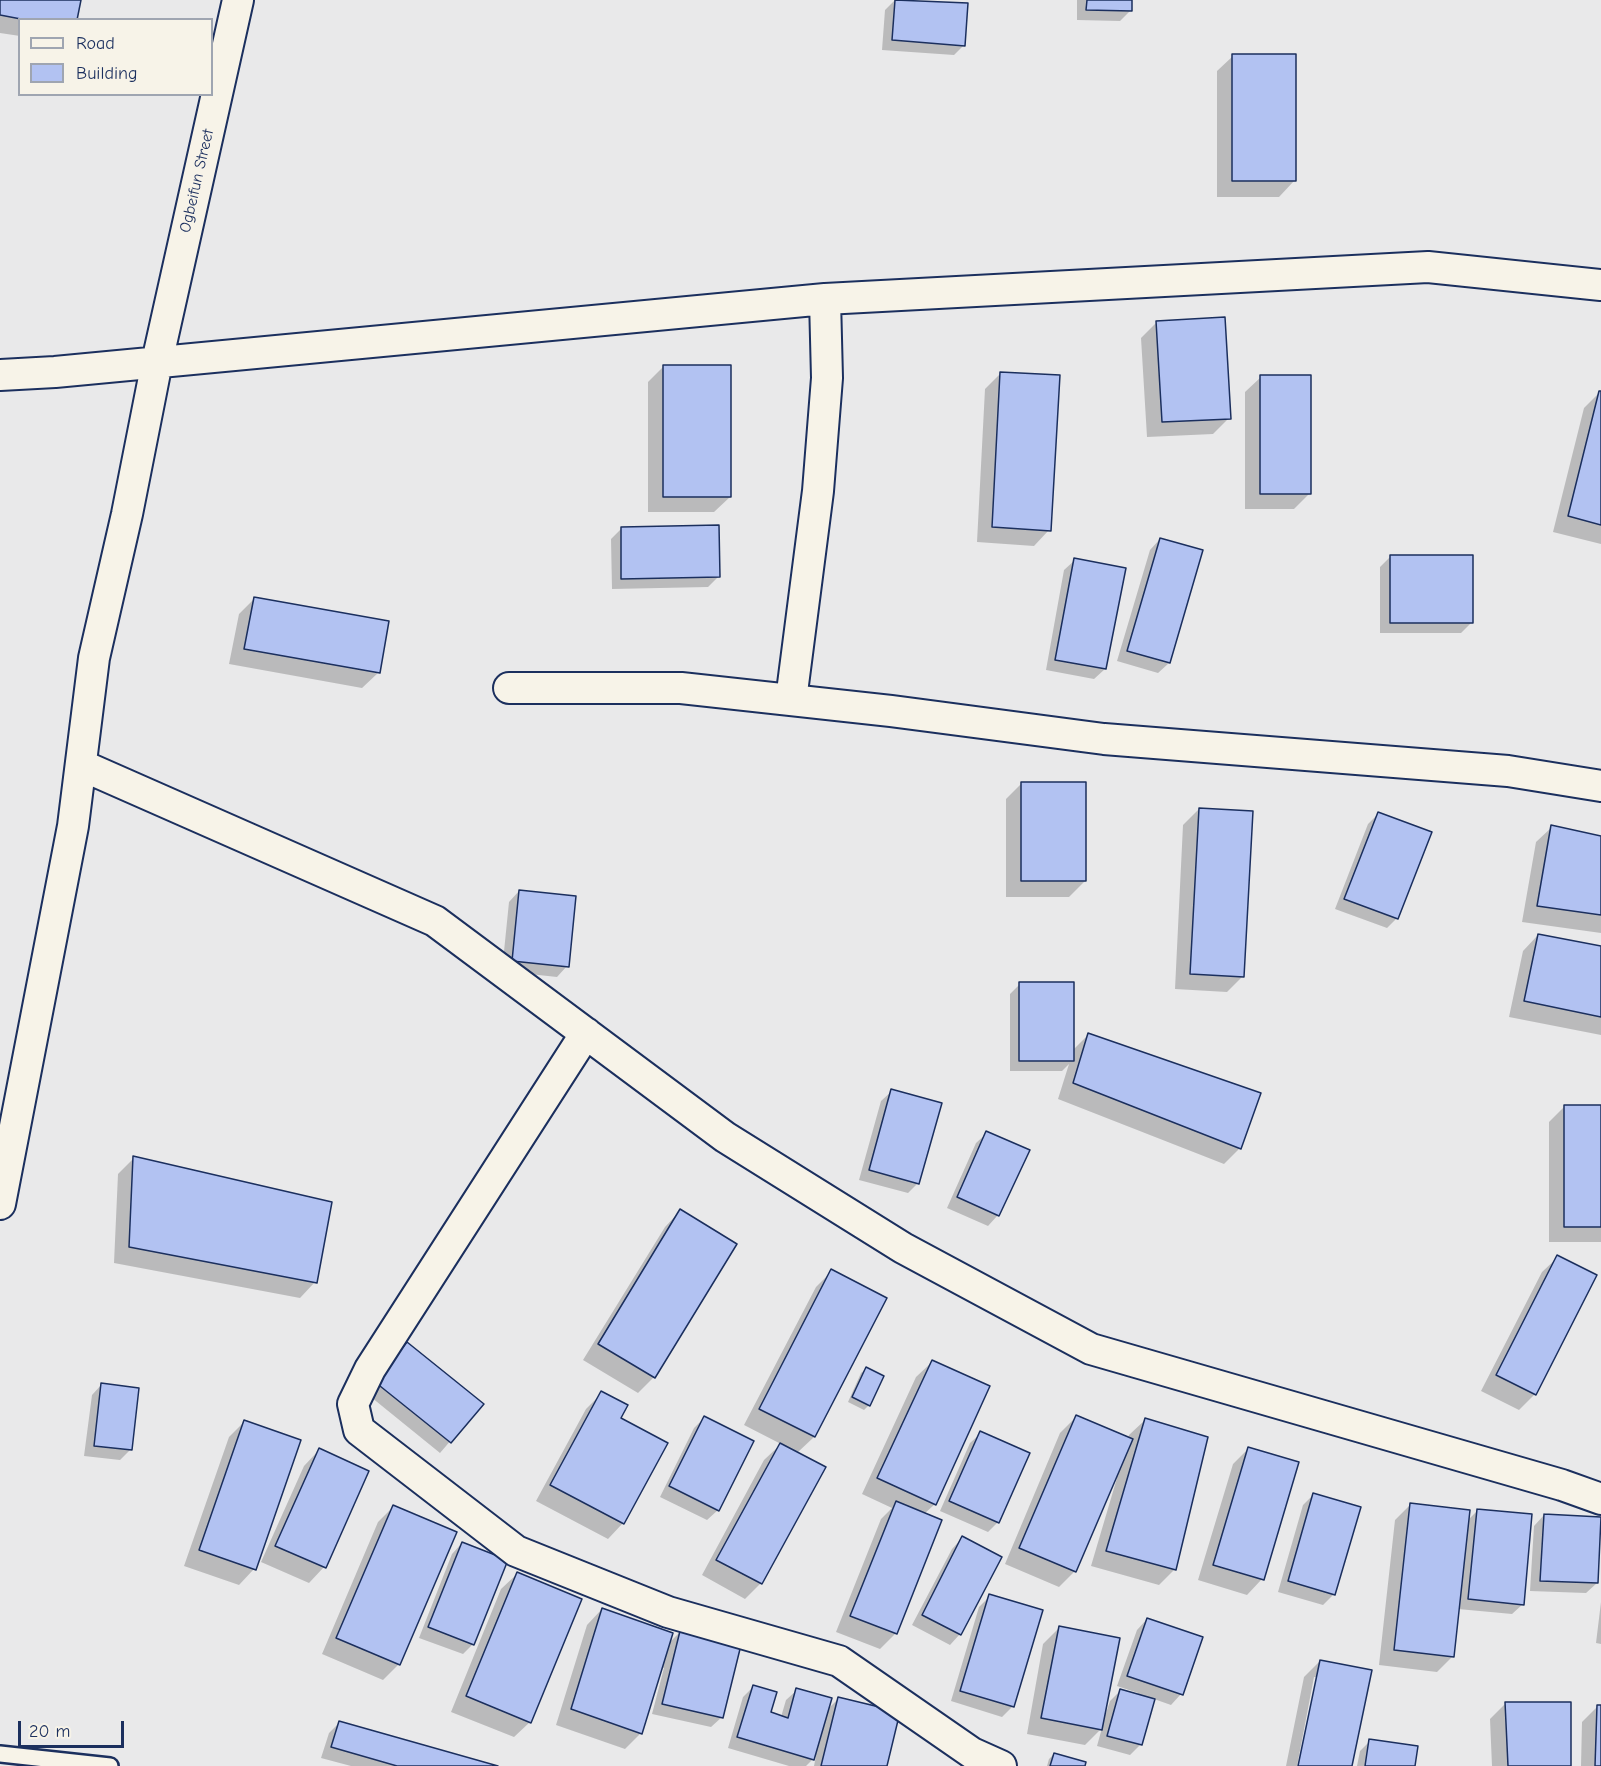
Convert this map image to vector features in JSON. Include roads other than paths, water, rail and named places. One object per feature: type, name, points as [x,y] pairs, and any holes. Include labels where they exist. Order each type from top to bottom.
[{"type":"street","name":"Ogbeifun Street","points":[[0,1204],[74,826],[94,658],[128,514],[157,362],[238,0]]},
{"type":"street","points":[[0,375],[825,299],[1428,267],[1601,285]]},
{"type":"street","points":[[790,700],[820,469],[827,378],[825,299]]},
{"type":"street","points":[[509,688],[681,688],[891,711],[1104,739],[1508,771],[1601,786]]},
{"type":"street","points":[[81,765],[435,921],[725,1137],[903,1248],[1091,1349],[1562,1485],[1601,1499]]},
{"type":"street","points":[[586,1033],[370,1369],[353,1404],[359,1430],[516,1551],[668,1612],[839,1661],[972,1753],[1001,1766]]},
{"type":"lane","points":[[0,1754],[110,1766]]}]
